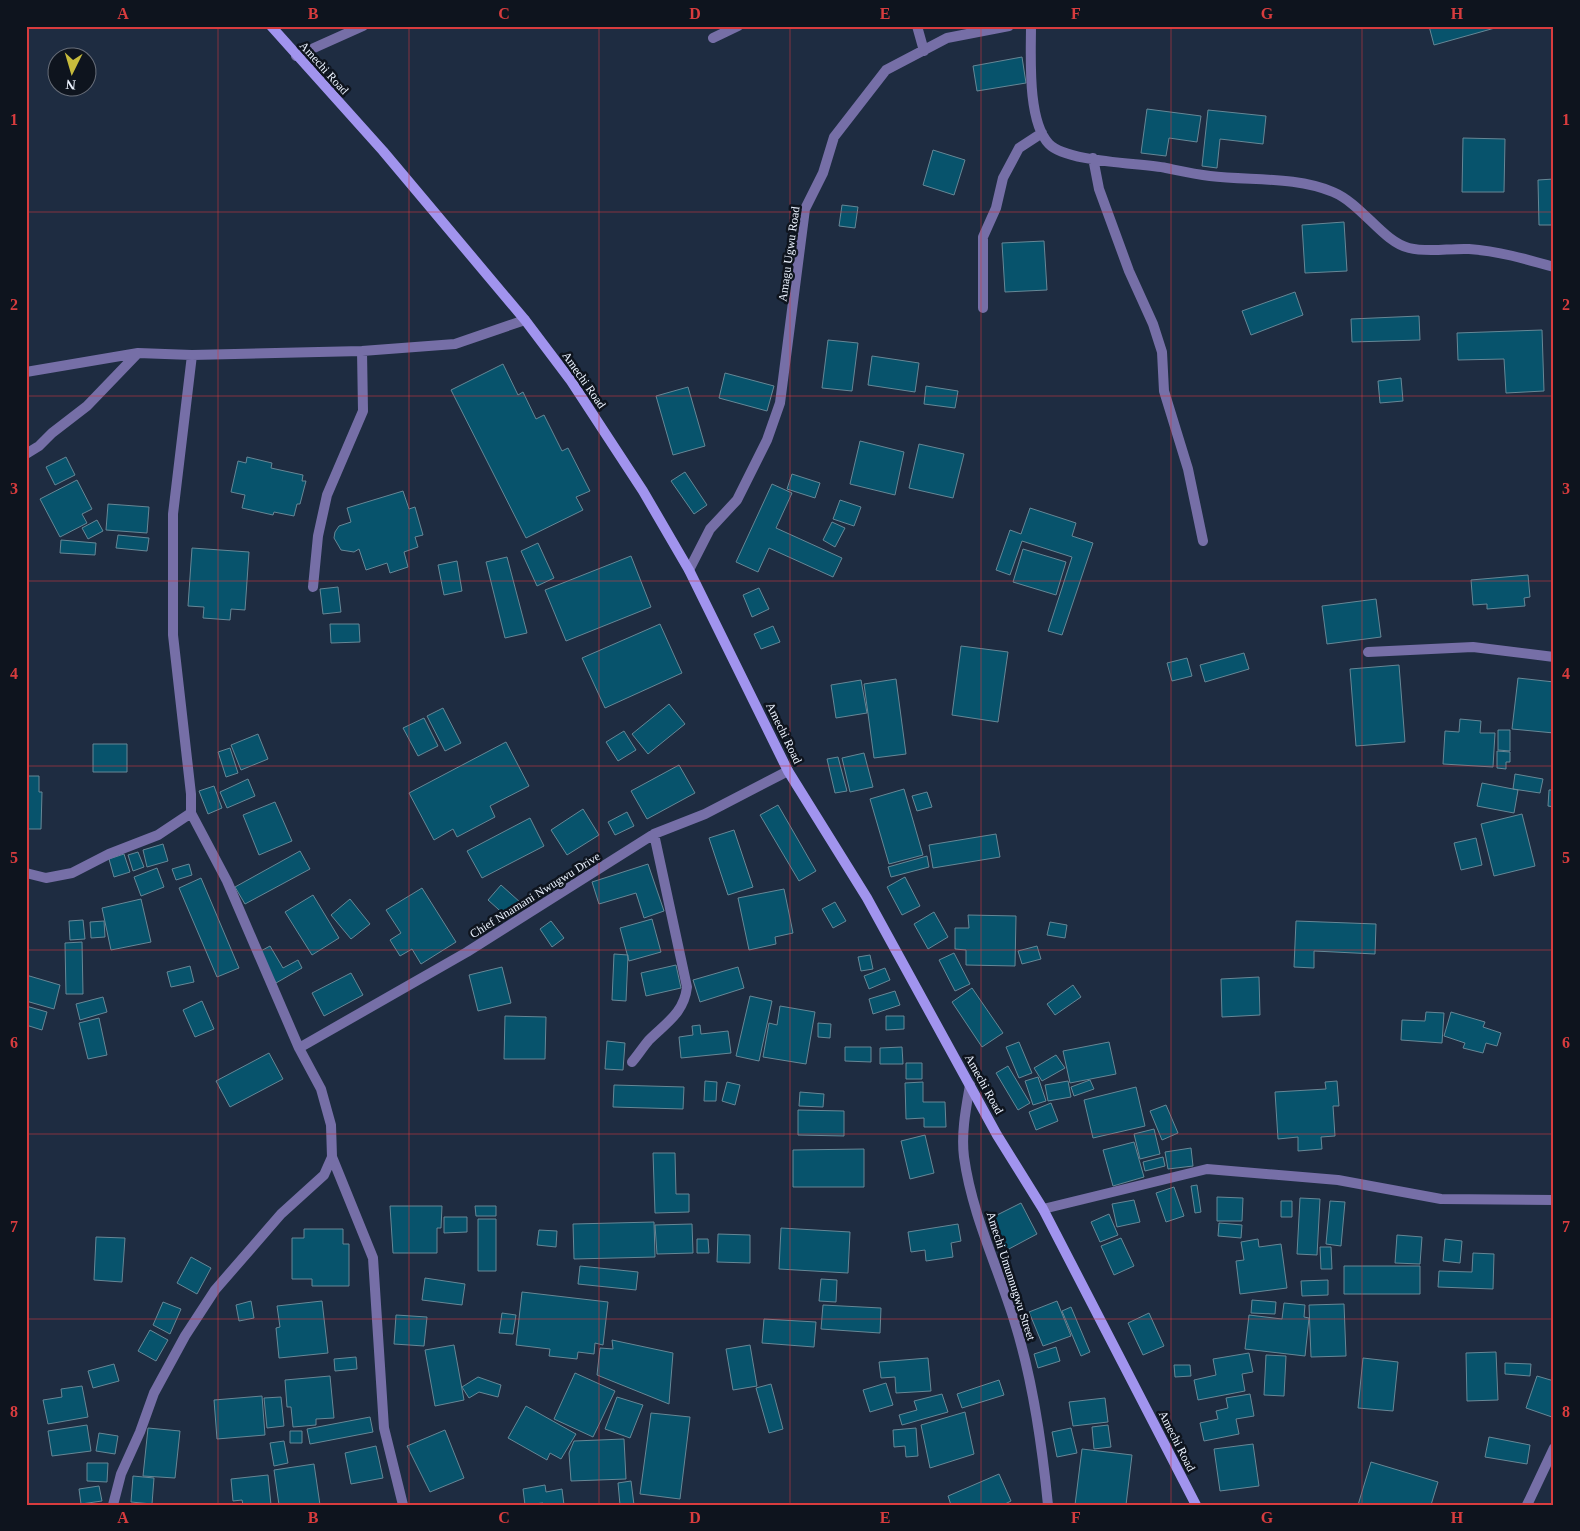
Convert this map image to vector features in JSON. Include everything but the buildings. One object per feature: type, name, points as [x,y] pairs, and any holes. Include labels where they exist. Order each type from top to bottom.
[{"type":"main road","name":"Amechi Road","points":[[271,26],[383,151],[525,320],[571,381],[643,491],[689,570],[788,771],[867,898],[970,1085],[1043,1209],[1196,1505]]},
{"type":"street","points":[[296,56],[364,26]]},
{"type":"street","points":[[713,38],[738,26]]},
{"type":"street","points":[[917,26],[924,51]]},
{"type":"street","name":"Amagu Ugwu Road","points":[[689,570],[710,529],[738,500],[767,440],[780,403],[805,209],[823,173],[834,137],[886,70],[947,38],[1009,26]]},
{"type":"street","points":[[1031,26],[1035,108],[1042,133],[1048,143],[1057,150],[1093,158],[1150,165],[1210,176],[1319,187],[1350,200],[1397,243],[1407,248],[1432,250],[1468,249],[1506,253],[1554,267]]},
{"type":"street","points":[[983,308],[983,238],[996,208],[1003,178],[1019,148],[1042,133]]},
{"type":"street","points":[[1093,158],[1099,189],[1129,271],[1153,324],[1162,352],[1164,391],[1188,469],[1202,541]]},
{"type":"street","points":[[26,372],[138,353],[192,355],[362,351],[455,344],[525,320]]},
{"type":"street","points":[[313,587],[318,536],[328,495],[363,411],[362,351]]},
{"type":"street","points":[[26,454],[39,446],[52,433],[87,406],[138,353]]},
{"type":"street","points":[[192,355],[173,514],[173,635],[191,794],[191,813],[227,881],[299,1048],[321,1089],[331,1125],[332,1157],[373,1258],[384,1428],[403,1505]]},
{"type":"street","points":[[1368,652],[1473,647],[1554,657]]},
{"type":"street","name":"Chief Nnamani Nwugwu Drive","points":[[299,1048],[467,952],[654,834],[705,814],[788,771]]},
{"type":"street","points":[[26,873],[46,878],[72,872],[109,854],[158,835],[191,813]]},
{"type":"street","points":[[632,1062],[650,1040],[676,1015],[686,1000],[687,987],[654,834]]},
{"type":"street","name":"Amechi Umunnugwu Street","points":[[970,1085],[964,1129],[964,1156],[981,1230],[1015,1323],[1036,1410],[1048,1505]]},
{"type":"street","points":[[112,1505],[121,1474],[154,1393],[185,1336],[215,1290],[281,1214],[324,1174],[332,1157]]},
{"type":"street","points":[[1043,1209],[1207,1169],[1338,1180],[1441,1200],[1554,1200]]},
{"type":"street","points":[[1527,1505],[1554,1448]]}]
